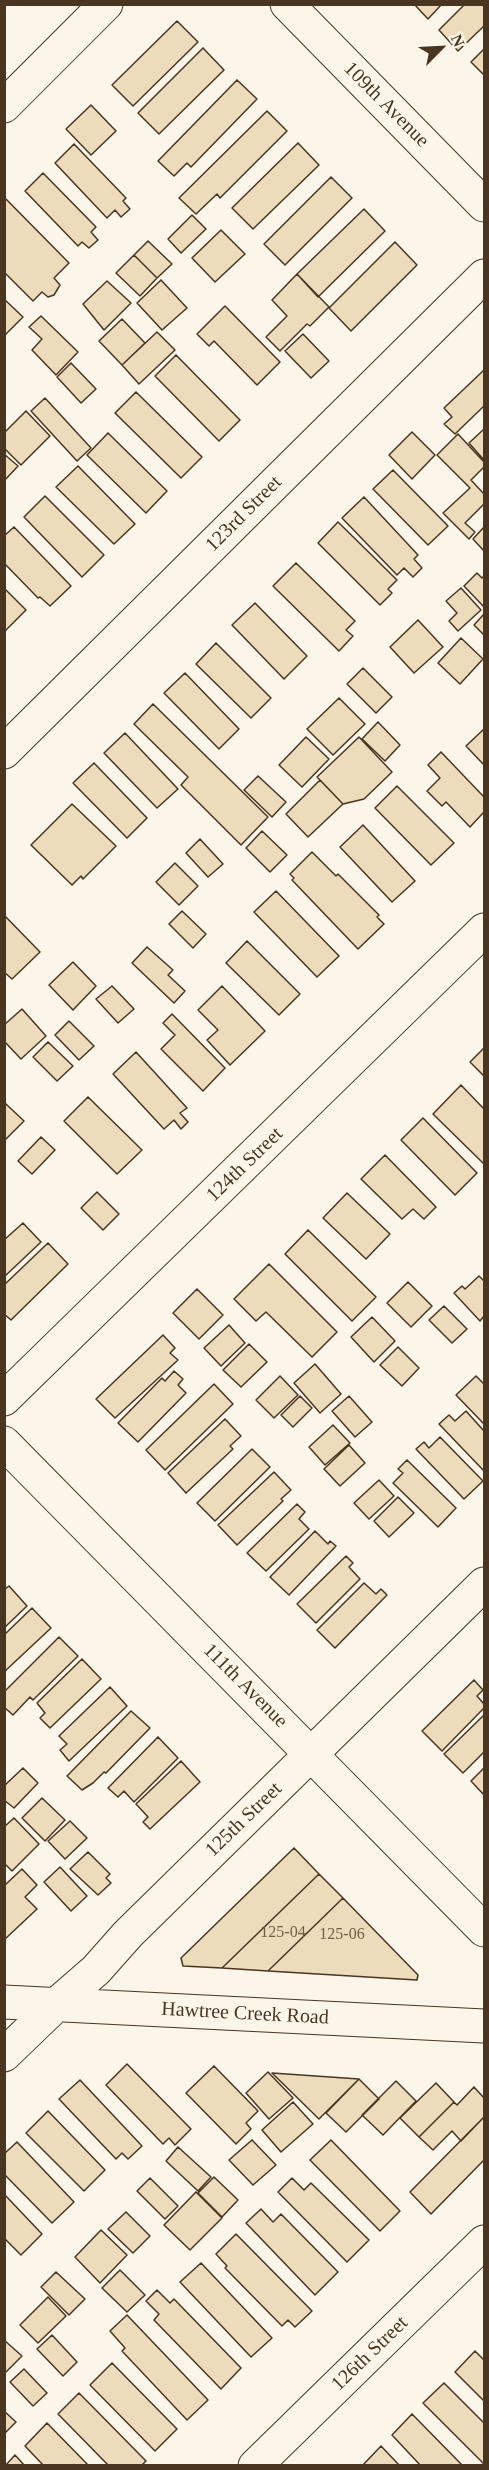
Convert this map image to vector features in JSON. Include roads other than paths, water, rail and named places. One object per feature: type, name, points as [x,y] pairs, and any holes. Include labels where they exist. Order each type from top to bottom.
[{"type":"street","points":[[4,105],[106,4]]},
{"type":"street","name":"109th Avenue","points":[[287,4],[484,206]]},
{"type":"street","name":"123rd Street","points":[[4,752],[484,276]]},
{"type":"street","name":"124th Street","points":[[4,1399],[484,930]]},
{"type":"street","name":"111th Avenue","points":[[4,1443],[484,1930]]},
{"type":"street","name":"125th Street","points":[[4,2055],[96,1970],[128,1934],[484,1584]]},
{"type":"street","name":"Hawtree Creek Road","points":[[4,2002],[484,2026]]},
{"type":"street","name":"126th Street","points":[[255,2466],[484,2242]]}]
